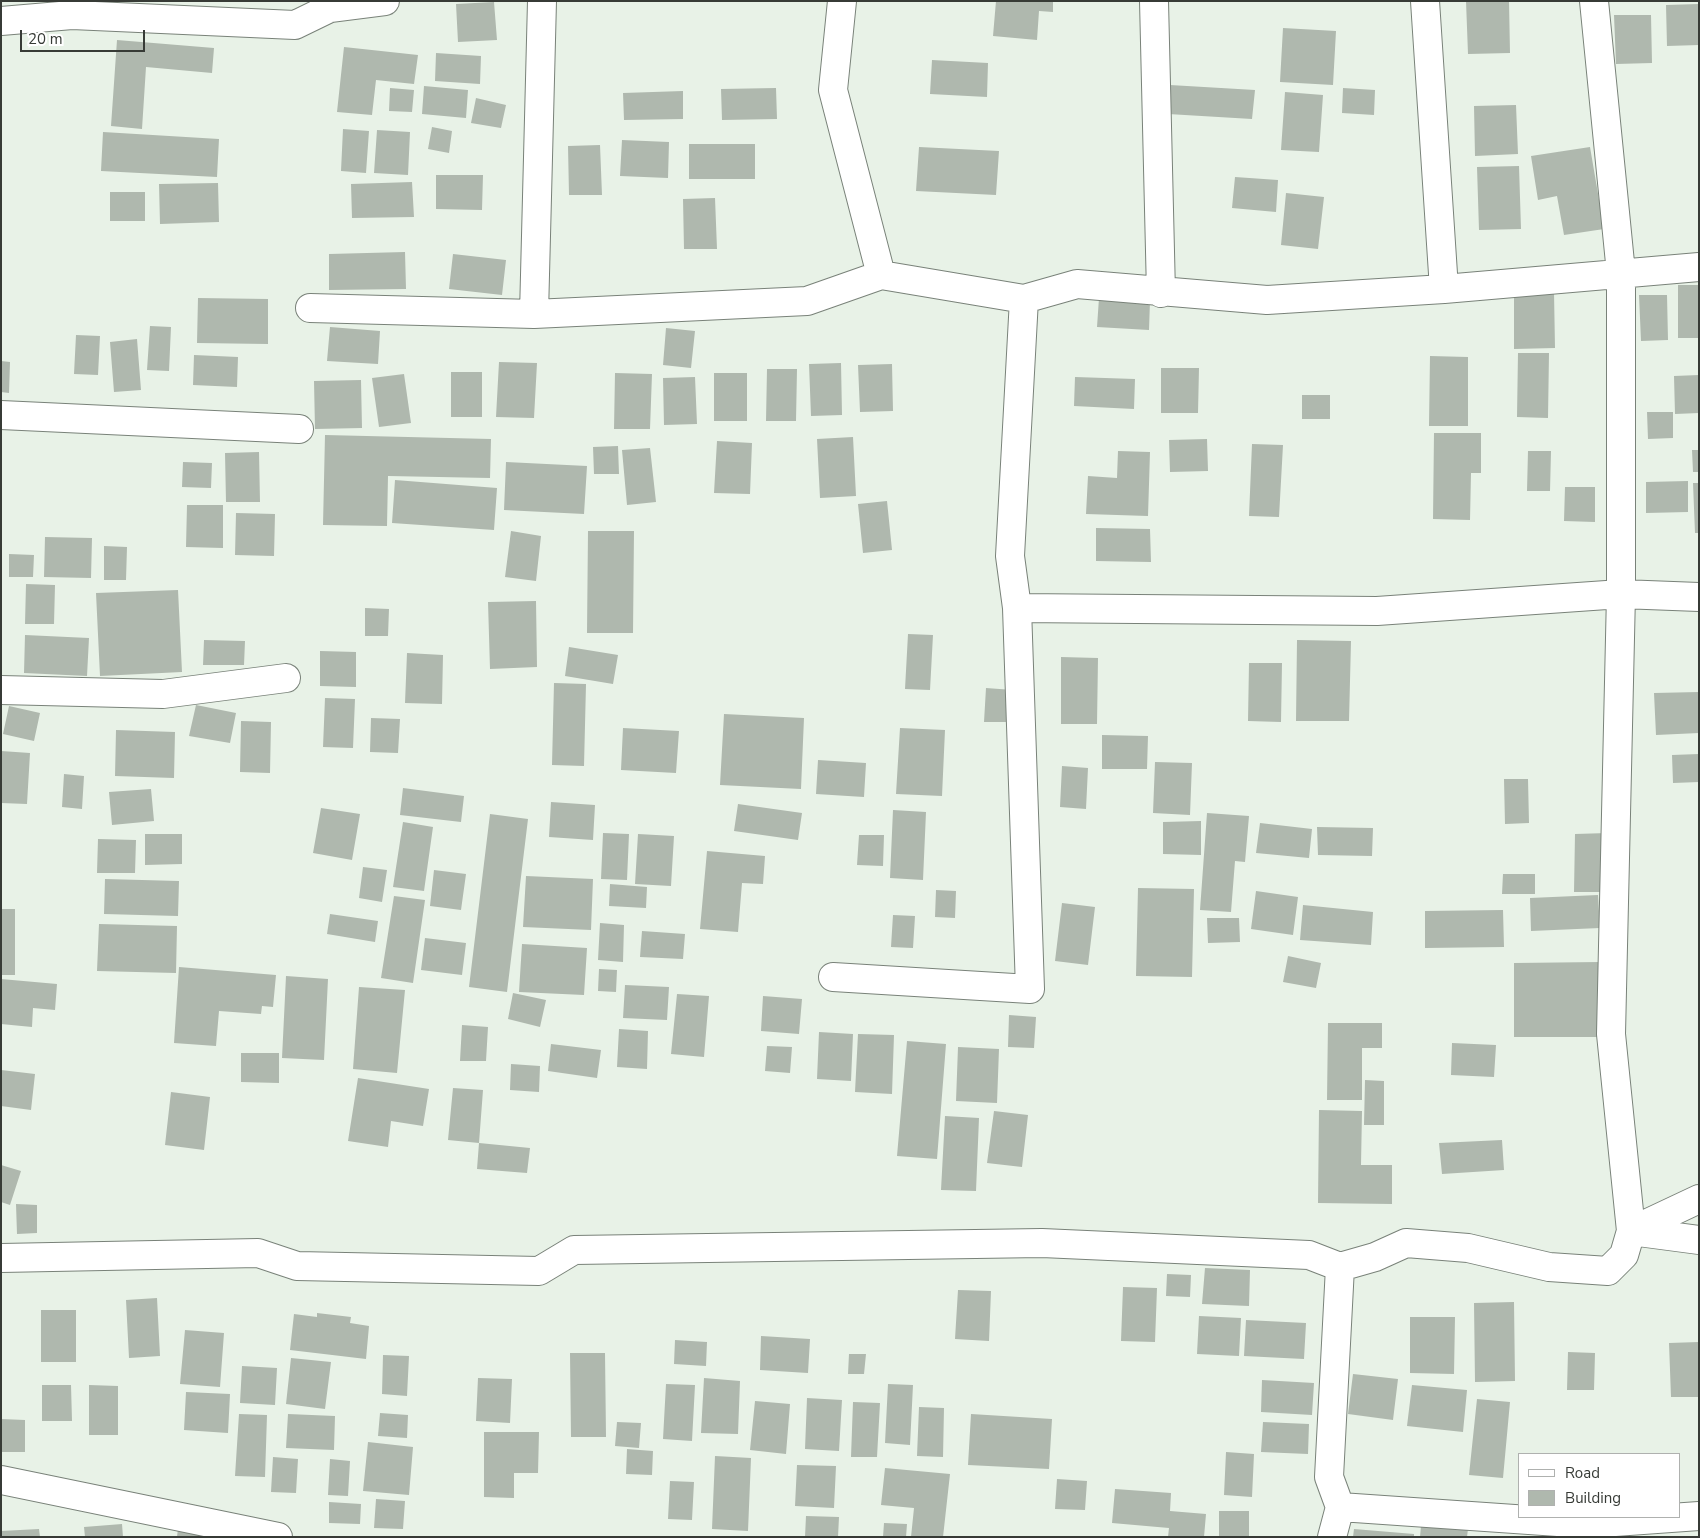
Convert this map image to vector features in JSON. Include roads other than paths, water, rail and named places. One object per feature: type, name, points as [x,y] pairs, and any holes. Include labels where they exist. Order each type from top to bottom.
[{"type":"street","points":[[1,21],[72,15],[295,25],[330,8],[386,1]]},
{"type":"street","points":[[534,314],[542,1]]},
{"type":"street","points":[[842,1],[833,90],[881,275]]},
{"type":"street","points":[[1154,1],[1161,293]]},
{"type":"street","points":[[1425,1],[1444,289]]},
{"type":"street","points":[[1,1258],[258,1253],[297,1266],[539,1271],[574,1250],[1042,1243],[1309,1255],[1340,1267],[1375,1257],[1406,1243],[1468,1248],[1549,1267],[1608,1271],[1624,1255],[1631,1231],[1611,1034],[1621,594],[1621,272],[1594,1]]},
{"type":"street","points":[[310,308],[534,314],[807,301],[881,275],[1024,299],[1077,284],[1161,293],[1267,300],[1444,289],[1621,272],[1699,267]]},
{"type":"street","points":[[833,977],[1030,989],[1017,608],[1010,556],[1024,299]]},
{"type":"street","points":[[1,415],[300,429]]},
{"type":"street","points":[[1017,608],[1377,611],[1621,594],[1699,597]]},
{"type":"street","points":[[1,690],[163,694],[286,678]]},
{"type":"street","points":[[1631,1231],[1699,1199]]},
{"type":"street","points":[[1631,1231],[1699,1240]]},
{"type":"street","points":[[1332,1537],[1340,1507],[1329,1476],[1340,1267]]},
{"type":"street","points":[[1,1480],[278,1537]]},
{"type":"street","points":[[1340,1507],[1586,1530],[1699,1516]]}]
